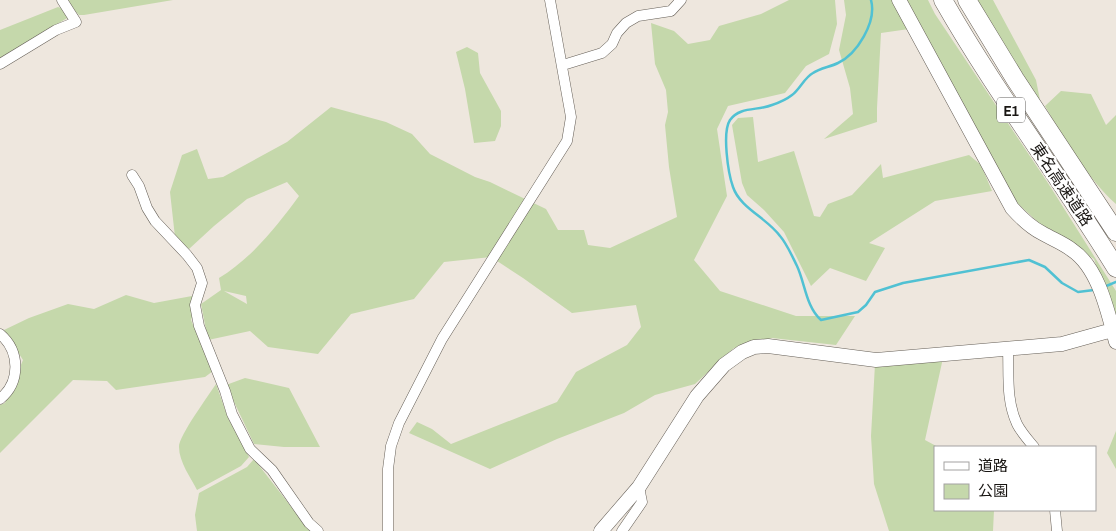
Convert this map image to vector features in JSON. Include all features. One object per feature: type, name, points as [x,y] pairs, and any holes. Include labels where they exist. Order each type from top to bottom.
[{"type":"highway","name":"東名高速道路","points":[[943,0],[994,85],[1085,218],[1116,268]]},
{"type":"highway","name":"東名高速道路","points":[[967,0],[1014,79],[1116,232]]},
{"type":"street","points":[[0,64],[56,30],[76,22],[62,0]]},
{"type":"street","points":[[388,531],[388,469],[391,446],[399,423],[442,339],[567,141],[572,117],[550,0]]},
{"type":"street","points":[[563,65],[602,53],[612,44],[617,33],[626,23],[638,16],[671,11],[681,0]]},
{"type":"street","points":[[601,531],[639,487],[697,396],[724,366],[742,352],[754,347],[768,346],[876,360],[1008,350],[1062,344],[1115,334],[1104,301],[1088,264],[1073,250],[1026,223],[1012,208],[899,0]]},
{"type":"street","points":[[132,174],[155,221],[188,255],[197,268],[202,284],[195,305],[199,326],[225,391],[232,414],[250,449],[272,470],[309,523],[318,531]]},
{"type":"street","points":[[0,334],[12,348],[16,367],[14,379],[5,395],[0,399]]},
{"type":"street","points":[[1008,350],[1008,384],[1012,410],[1018,425],[1033,446]]},
{"type":"street","points":[[622,531],[642,502],[639,487]]},
{"type":"street","points":[[1056,511],[1057,531]]},
{"type":"green space","points":[[69,0],[173,0],[79,15],[71,7]]},
{"type":"green space","points":[[789,0],[835,0],[837,24],[829,54],[806,66],[785,93],[728,106],[717,129],[727,196],[694,260],[720,291],[796,316],[855,316],[836,345],[772,338],[734,348],[695,384],[655,395],[624,413],[557,439],[490,469],[409,433],[417,422],[432,429],[451,444],[557,402],[576,372],[627,345],[641,327],[636,305],[572,313],[491,257],[444,262],[414,299],[351,314],[318,354],[268,347],[250,331],[208,340],[201,304],[221,290],[219,278],[253,251],[273,230],[299,196],[287,182],[247,199],[189,249],[175,237],[170,192],[182,155],[197,149],[208,179],[223,177],[287,142],[331,107],[386,122],[412,134],[430,154],[475,177],[490,182],[546,209],[558,230],[584,230],[588,245],[610,248],[677,217],[665,125],[668,112],[666,90],[655,64],[651,23],[674,31],[688,44],[710,40],[719,26],[761,14]],"holes":[[[224,291],[246,296],[247,304]]]},
{"type":"green space","points":[[844,0],[893,0],[909,29],[881,33],[877,122],[824,139],[853,114],[850,88],[839,50],[846,15]]},
{"type":"green space","points":[[907,0],[928,0],[935,14],[1048,183],[1116,291],[1116,322],[1094,259],[1039,223],[1016,202]]},
{"type":"green space","points":[[974,0],[993,0],[1036,80],[1041,105]]},
{"type":"green space","points":[[58,7],[64,9],[69,17],[0,58],[0,30]]},
{"type":"green space","points":[[467,47],[478,53],[480,73],[501,111],[501,126],[495,141],[474,143],[465,89],[456,52]]},
{"type":"green space","points":[[1061,91],[1091,94],[1106,125],[1116,115],[1116,204],[1086,171],[1045,106]]},
{"type":"green space","points":[[753,117],[758,162],[794,151],[814,216],[820,217],[828,204],[852,195],[881,164],[883,178],[969,155],[981,165],[992,191],[935,201],[869,243],[885,248],[866,281],[830,268],[811,286],[784,232],[747,195],[742,183],[732,125],[738,118]]},
{"type":"green space","points":[[126,295],[154,303],[192,296],[193,315],[191,320],[213,371],[205,377],[116,390],[107,381],[73,380],[0,453],[0,405],[5,403],[23,360],[4,330],[29,318],[68,304],[94,309]]},
{"type":"green space","points":[[943,358],[925,440],[936,446],[934,446],[934,511],[994,511],[993,531],[889,531],[874,484],[871,436],[875,364]]},
{"type":"green space","points":[[245,378],[289,388],[320,447],[284,447],[254,444],[226,385]]},
{"type":"green space","points":[[216,384],[228,418],[249,457],[241,466],[197,490],[183,464],[179,447],[183,434]]},
{"type":"green space","points":[[1116,431],[1116,469],[1107,453]]},
{"type":"green space","points":[[254,459],[310,531],[197,531],[195,515],[199,493],[247,467]]},
{"type":"waterway","points":[[871,0],[872,9],[868,27],[858,45],[845,59],[810,75],[795,93],[785,99],[767,107],[744,111],[734,116],[730,120],[726,134],[729,172],[736,194],[741,201],[775,230],[785,243],[797,266],[809,302],[816,315],[821,320],[858,312],[866,305],[875,292],[903,283],[1029,260],[1045,267],[1062,283],[1078,292],[1094,290]]},
{"type":"waterway","points":[[1104,287],[1116,282]]}]
